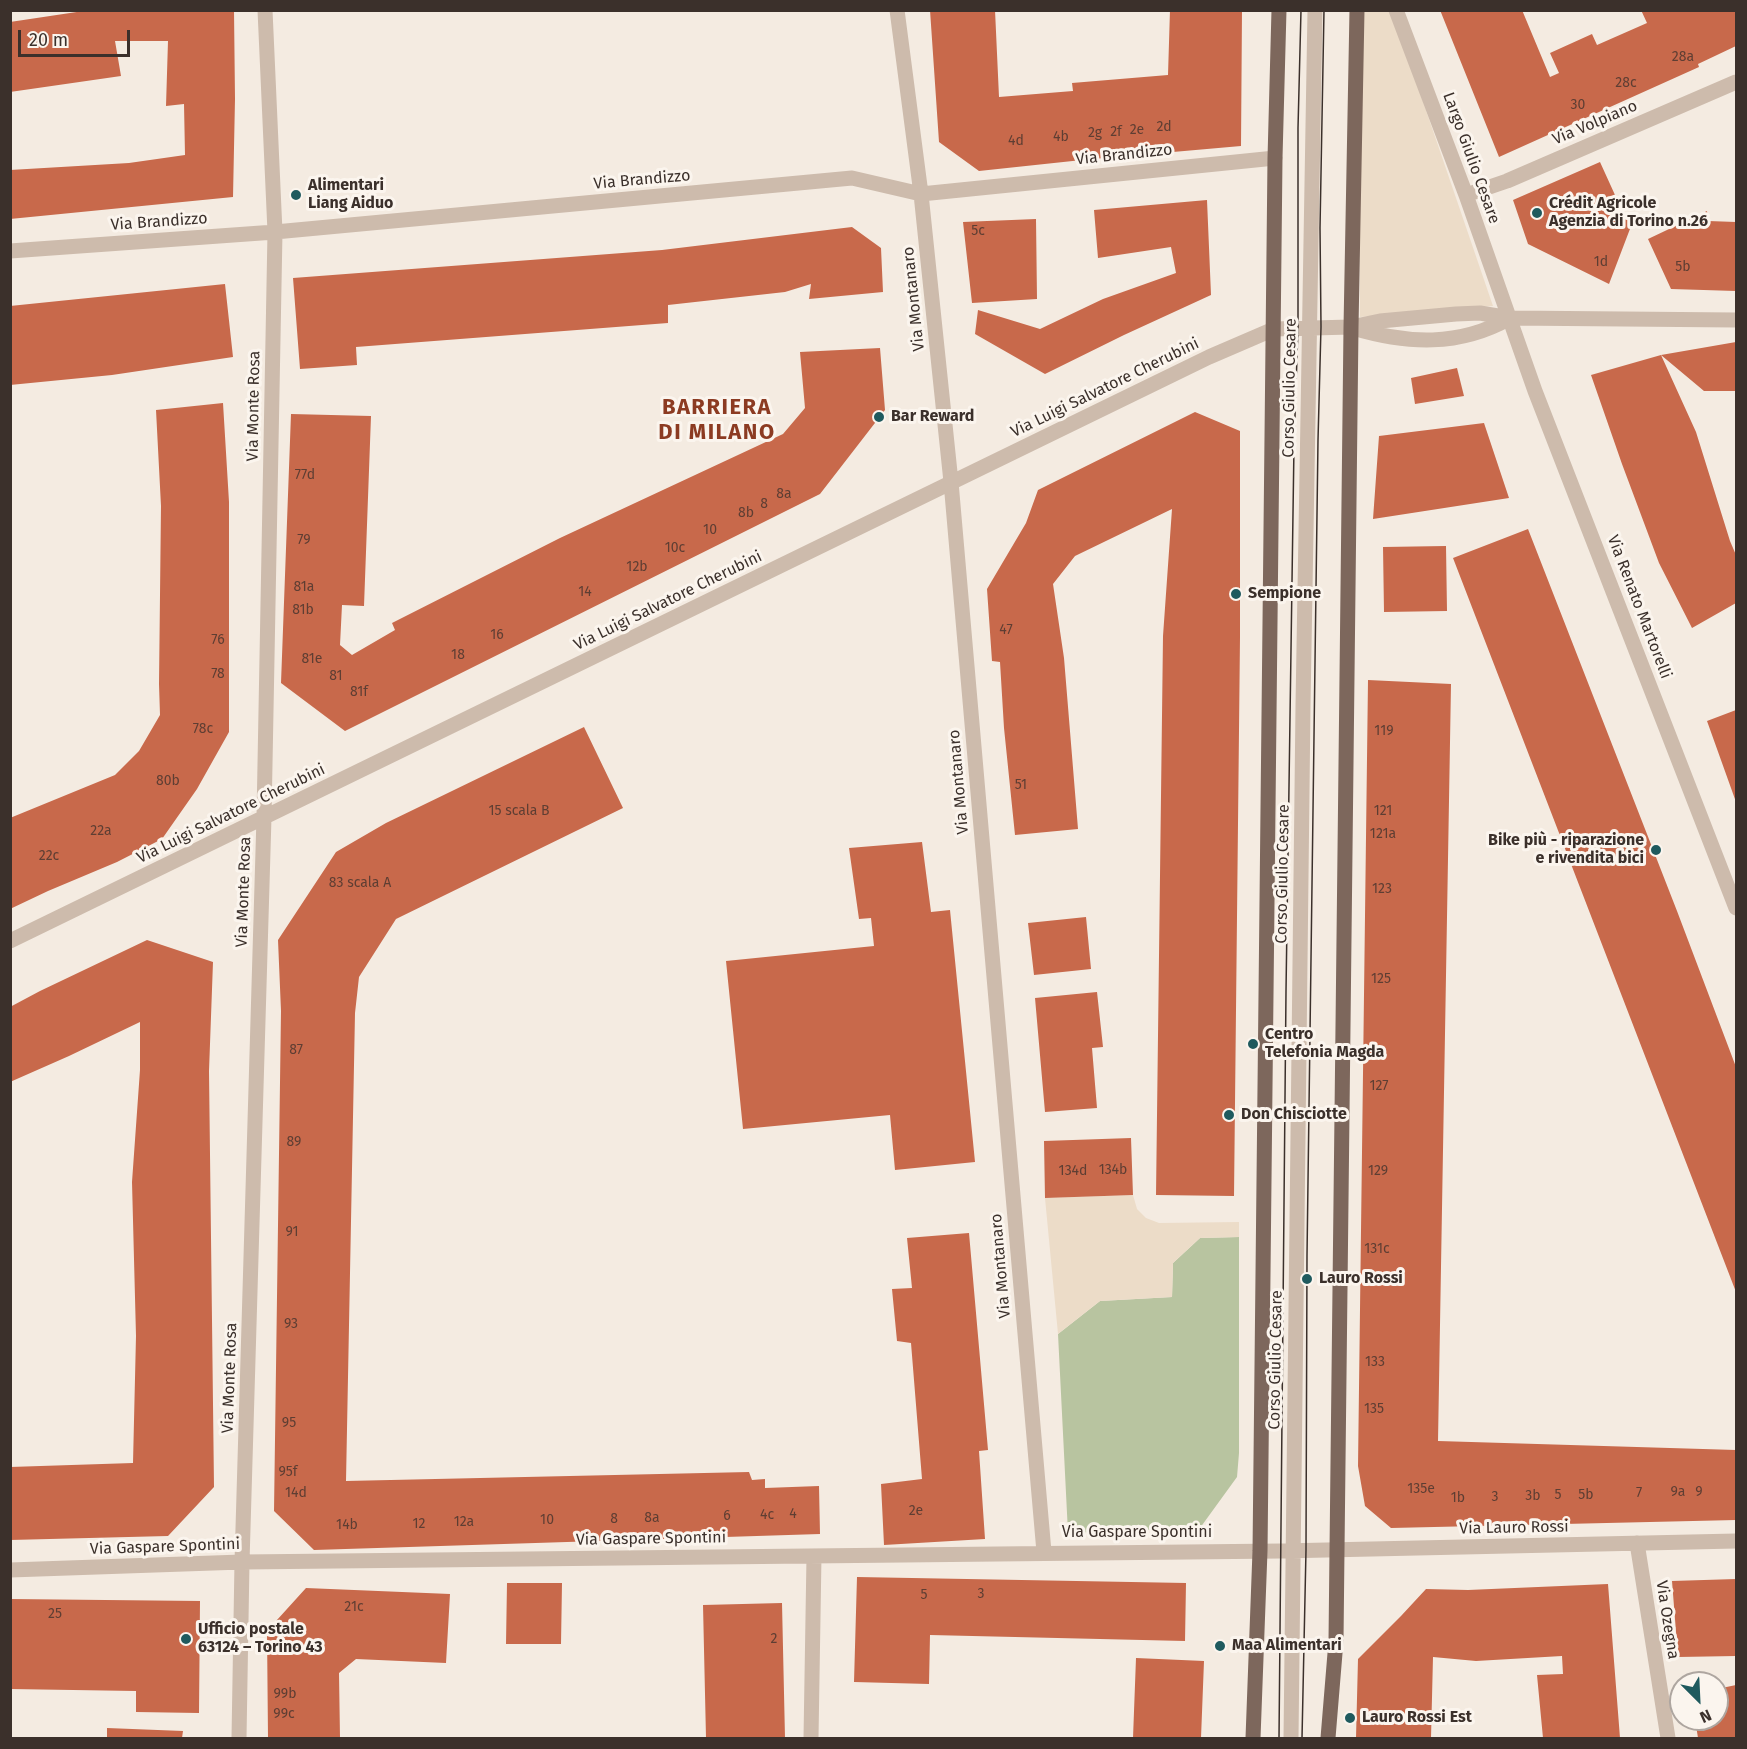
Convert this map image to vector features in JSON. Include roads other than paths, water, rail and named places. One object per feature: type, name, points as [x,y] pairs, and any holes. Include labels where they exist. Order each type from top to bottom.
[{"type":"main road","points":[[1274,329],[1279,10]]},
{"type":"main road","points":[[1328,1738],[1336,1641],[1351,327],[1357,10]]},
{"type":"main road","name":"Corso Giulio Cesare","points":[[1253,1738],[1260,1551],[1274,329]]},
{"type":"street","name":"Via Monte Rosa","points":[[239,1738],[264,817],[275,232],[265,10]]},
{"type":"street","name":"Via Montanaro","points":[[897,10],[921,194],[951,482],[1044,1552]]},
{"type":"street","name":"Corso Giulio Cesare","points":[[1291,1738],[1303,705],[1315,10]]},
{"type":"street","name":"Largo Giulio Cesare","points":[[1396,10],[1510,318]]},
{"type":"street","name":"Via Volpiano","points":[[1466,195],[1507,181],[1737,82]]},
{"type":"street","name":"Via Brandizzo","points":[[10,251],[275,232],[852,178],[921,194],[1275,158]]},
{"type":"street","points":[[1351,327],[1380,321],[1480,313],[1510,318],[1737,320]]},
{"type":"street","points":[[1351,327],[1411,341],[1460,337],[1484,331],[1510,318]]},
{"type":"street","name":"Via Renato Martorelli","points":[[1510,318],[1535,391],[1737,908]]},
{"type":"street","name":"Via Luigi Salvatore Cherubini","points":[[10,941],[1230,347],[1274,329],[1351,327]]},
{"type":"street","name":"Via Lauro Rossi","points":[[1293,1550],[1737,1541]]},
{"type":"street","name":"Via Ozegna","points":[[1637,1543],[1668,1738]]},
{"type":"street","name":"Via Gaspare Spontini","points":[[10,1570],[242,1562],[1293,1550]]},
{"type":"street","points":[[811,1738],[814,1556]]},
{"type":"tram line","points":[[1279,1738],[1286,991],[1294,445],[1298,328],[1298,128],[1301,10]]},
{"type":"tram line","points":[[1302,1738],[1324,10]]},
{"type":"place","name":"Alimentari Liang Aiduo","points":[[296,195]]},
{"type":"place","name":"Crédit Agricole Agenzia di Torino n.26","points":[[1537,213]]},
{"type":"place","name":"Bar Reward","points":[[879,417]]},
{"type":"place","name":"Sempione","points":[[1236,594]]},
{"type":"place","name":"Bike più - riparazione e rivendita bici","points":[[1656,850]]},
{"type":"place","name":"Centro Telefonia Magda","points":[[1253,1044]]},
{"type":"place","name":"Don Chisciotte","points":[[1229,1115]]},
{"type":"place","name":"Lauro Rossi","points":[[1307,1279]]},
{"type":"place","name":"Ufficio postale 63124 – Torino 43","points":[[186,1639]]},
{"type":"place","name":"Maa Alimentari","points":[[1220,1646]]},
{"type":"place","name":"Lauro Rossi Est","points":[[1350,1718]]},
{"type":"district","name":"BARRIERA DI MILANO","points":[[717,420]]}]
